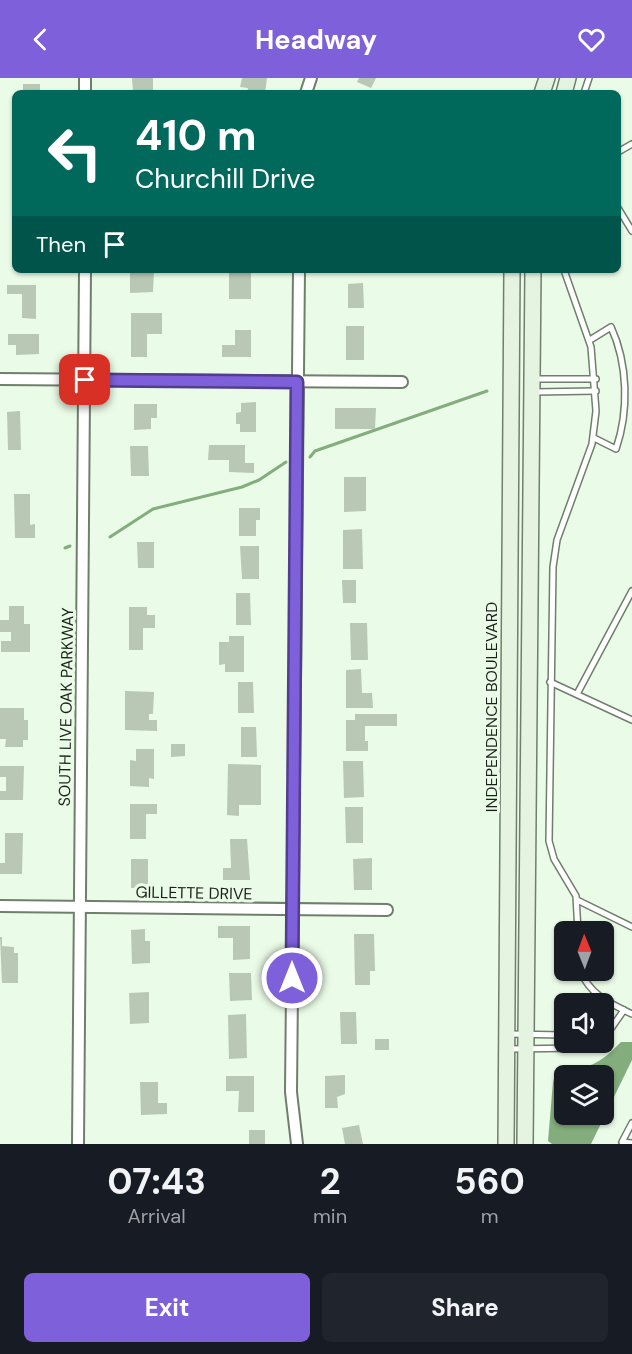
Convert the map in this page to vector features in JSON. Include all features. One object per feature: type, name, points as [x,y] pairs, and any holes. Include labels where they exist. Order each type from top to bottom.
[{"type":"main road","name":"INDEPENDENCE BOULEVARD","points":[[506,1144],[512,273]]},
{"type":"main road","points":[[525,1144],[533,273]]},
{"type":"main road","points":[[511,287],[521,379],[525,388],[531,385]]},
{"type":"street","name":"SOUTH LIVE OAK PARKWAY","points":[[78,1144],[85,273]]},
{"type":"street","points":[[297,1144],[291,1092],[299,273]]},
{"type":"street","points":[[0,379],[402,382]]},
{"type":"street","name":"GILLETTE DRIVE","points":[[0,906],[387,910]]},
{"type":"lane","points":[[621,213],[632,231]]},
{"type":"lane","points":[[565,273],[590,340],[596,379],[594,438],[557,540],[554,559],[550,682],[550,851],[572,886],[577,900],[578,921]]},
{"type":"lane","points":[[590,340],[611,327],[622,351],[624,424],[616,449],[594,438]]},
{"type":"lane","points":[[531,385],[596,379]]},
{"type":"lane","points":[[531,385],[596,391]]},
{"type":"lane","points":[[623,389],[632,388]]},
{"type":"lane","points":[[577,694],[632,591]]},
{"type":"lane","points":[[550,682],[632,720]]},
{"type":"lane","points":[[577,900],[632,927]]},
{"type":"lane","points":[[584,981],[595,993]]},
{"type":"lane","points":[[614,1005],[632,1014]]},
{"type":"lane","points":[[614,1024],[624,1010]]},
{"type":"lane","points":[[508,1042],[554,1037]]},
{"type":"lane","points":[[508,1042],[527,1041],[554,1044]]},
{"type":"lane","points":[[632,1123],[622,1142],[632,1143]]},
{"type":"shaded area","points":[[621,1042],[632,1042],[632,1060],[614,1097],[614,1065],[590,1065],[609,1053],[614,1053],[614,1049]]},
{"type":"shaded area","points":[[554,1078],[554,1125],[600,1125],[591,1144],[552,1144],[548,1141]]},
{"type":"building","points":[[132,78],[153,78],[153,90],[133,90]]},
{"type":"building","points":[[242,78],[267,78],[265,90],[248,90],[248,88],[240,87]]},
{"type":"building","points":[[359,78],[376,78],[371,88],[357,82]]},
{"type":"building","points":[[23,84],[40,84],[40,90],[23,90]]},
{"type":"building","points":[[130,273],[154,273],[153,292],[130,293]]},
{"type":"building","points":[[229,273],[251,273],[251,299],[229,299]]},
{"type":"building","points":[[363,283],[364,308],[348,308],[348,284]]},
{"type":"building","points":[[7,285],[36,285],[36,319],[22,318],[22,294],[7,294]]},
{"type":"building","points":[[131,313],[162,313],[162,334],[147,334],[147,357],[131,357]]},
{"type":"building","points":[[346,326],[364,326],[364,360],[346,360]]},
{"type":"building","points":[[235,330],[251,330],[251,357],[222,357],[222,345],[235,345]]},
{"type":"building","points":[[8,334],[39,334],[39,354],[16,355],[16,345],[8,345]]},
{"type":"building","points":[[256,402],[256,432],[240,432],[240,424],[236,424],[236,413],[241,412],[241,403]]},
{"type":"building","points":[[134,404],[157,404],[157,418],[151,418],[151,429],[134,430]]},
{"type":"building","points":[[335,408],[376,408],[375,429],[335,429]]},
{"type":"building","points":[[20,411],[21,450],[8,450],[7,412]]},
{"type":"building","points":[[209,445],[245,445],[245,463],[254,463],[254,473],[229,472],[229,460],[208,460]]},
{"type":"building","points":[[130,446],[148,446],[149,476],[131,476]]},
{"type":"building","points":[[344,477],[366,477],[366,511],[344,512]]},
{"type":"building","points":[[14,494],[30,494],[30,525],[35,524],[35,538],[15,538]]},
{"type":"building","points":[[239,508],[260,508],[260,520],[256,520],[256,536],[239,536]]},
{"type":"building","points":[[362,529],[363,569],[343,569],[343,530]]},
{"type":"building","points":[[137,542],[154,542],[154,568],[138,568]]},
{"type":"building","points":[[240,546],[259,546],[259,579],[242,579]]},
{"type":"building","points":[[342,580],[356,580],[356,603],[343,603]]},
{"type":"building","points":[[236,593],[250,593],[251,625],[236,625]]},
{"type":"building","points":[[9,606],[24,606],[24,624],[30,624],[30,652],[1,652],[1,641],[11,641],[11,632],[0,632],[0,620],[9,620]]},
{"type":"building","points":[[129,607],[147,607],[147,615],[155,615],[155,628],[143,628],[143,650],[129,650]]},
{"type":"building","points":[[350,623],[367,623],[368,660],[351,660]]},
{"type":"building","points":[[229,636],[244,636],[244,672],[225,672],[225,664],[219,665],[219,642],[229,642]]},
{"type":"building","points":[[361,669],[362,693],[372,693],[373,708],[346,708],[346,670]]},
{"type":"building","points":[[238,682],[253,682],[254,713],[238,713]]},
{"type":"building","points":[[125,691],[154,692],[153,714],[149,714],[149,720],[157,720],[157,731],[125,730]]},
{"type":"building","points":[[0,708],[24,708],[24,720],[28,720],[28,740],[23,740],[23,747],[5,747],[6,739],[0,739]]},
{"type":"building","points":[[355,714],[397,714],[397,726],[365,726],[368,751],[346,751],[346,720],[355,720]]},
{"type":"building","points":[[241,727],[256,727],[257,757],[241,757]]},
{"type":"building","points":[[171,744],[185,744],[185,756],[171,757]]},
{"type":"building","points":[[136,749],[154,749],[154,779],[149,778],[149,787],[130,786],[130,760],[136,761]]},
{"type":"building","points":[[343,761],[363,761],[364,797],[344,798]]},
{"type":"building","points":[[228,764],[261,765],[261,805],[239,805],[239,816],[227,815]]},
{"type":"building","points":[[0,766],[24,766],[23,800],[0,800],[0,791],[6,791],[6,777],[0,777]]},
{"type":"building","points":[[130,804],[157,804],[157,814],[146,814],[146,839],[130,839]]},
{"type":"building","points":[[345,807],[363,807],[363,843],[346,843]]},
{"type":"building","points":[[5,833],[23,833],[22,874],[0,874],[0,863],[5,863]]},
{"type":"building","points":[[230,839],[247,839],[250,880],[223,880],[223,868],[231,868]]},
{"type":"building","points":[[372,858],[372,890],[354,890],[353,859]]},
{"type":"building","points":[[131,859],[148,859],[148,888],[131,888]]},
{"type":"building","points":[[218,926],[250,926],[250,959],[233,960],[233,938],[218,938]]},
{"type":"building","points":[[145,929],[145,941],[150,941],[150,963],[132,964],[131,930]]},
{"type":"building","points":[[354,934],[374,934],[375,971],[370,971],[370,985],[355,985]]},
{"type":"building","points":[[0,937],[2,937],[2,946],[14,947],[14,953],[18,953],[18,983],[2,983]]},
{"type":"building","points":[[229,973],[251,973],[252,1000],[230,1001]]},
{"type":"building","points":[[149,992],[149,1023],[130,1024],[129,993]]},
{"type":"building","points":[[340,1012],[356,1012],[357,1044],[341,1044]]},
{"type":"building","points":[[246,1014],[247,1058],[229,1059],[228,1015]]},
{"type":"building","points":[[375,1039],[389,1039],[389,1050],[375,1050]]},
{"type":"building","points":[[345,1075],[345,1094],[337,1097],[338,1108],[325,1108],[325,1076]]},
{"type":"building","points":[[226,1076],[254,1076],[254,1112],[238,1112],[239,1091],[226,1091]]},
{"type":"building","points":[[140,1082],[158,1082],[158,1103],[167,1103],[167,1114],[141,1115]]},
{"type":"building","points":[[359,1125],[363,1144],[345,1144],[342,1128]]},
{"type":"building","points":[[249,1130],[265,1130],[265,1144],[249,1144]]},
{"type":"waterway","points":[[310,457],[315,451],[487,391]]},
{"type":"waterway","points":[[110,537],[153,509],[242,487],[259,480],[286,462]]},
{"type":"waterway","points":[[65,548],[70,546]]},
{"type":"route","points":[[85,380],[297,382],[292,978]]}]
